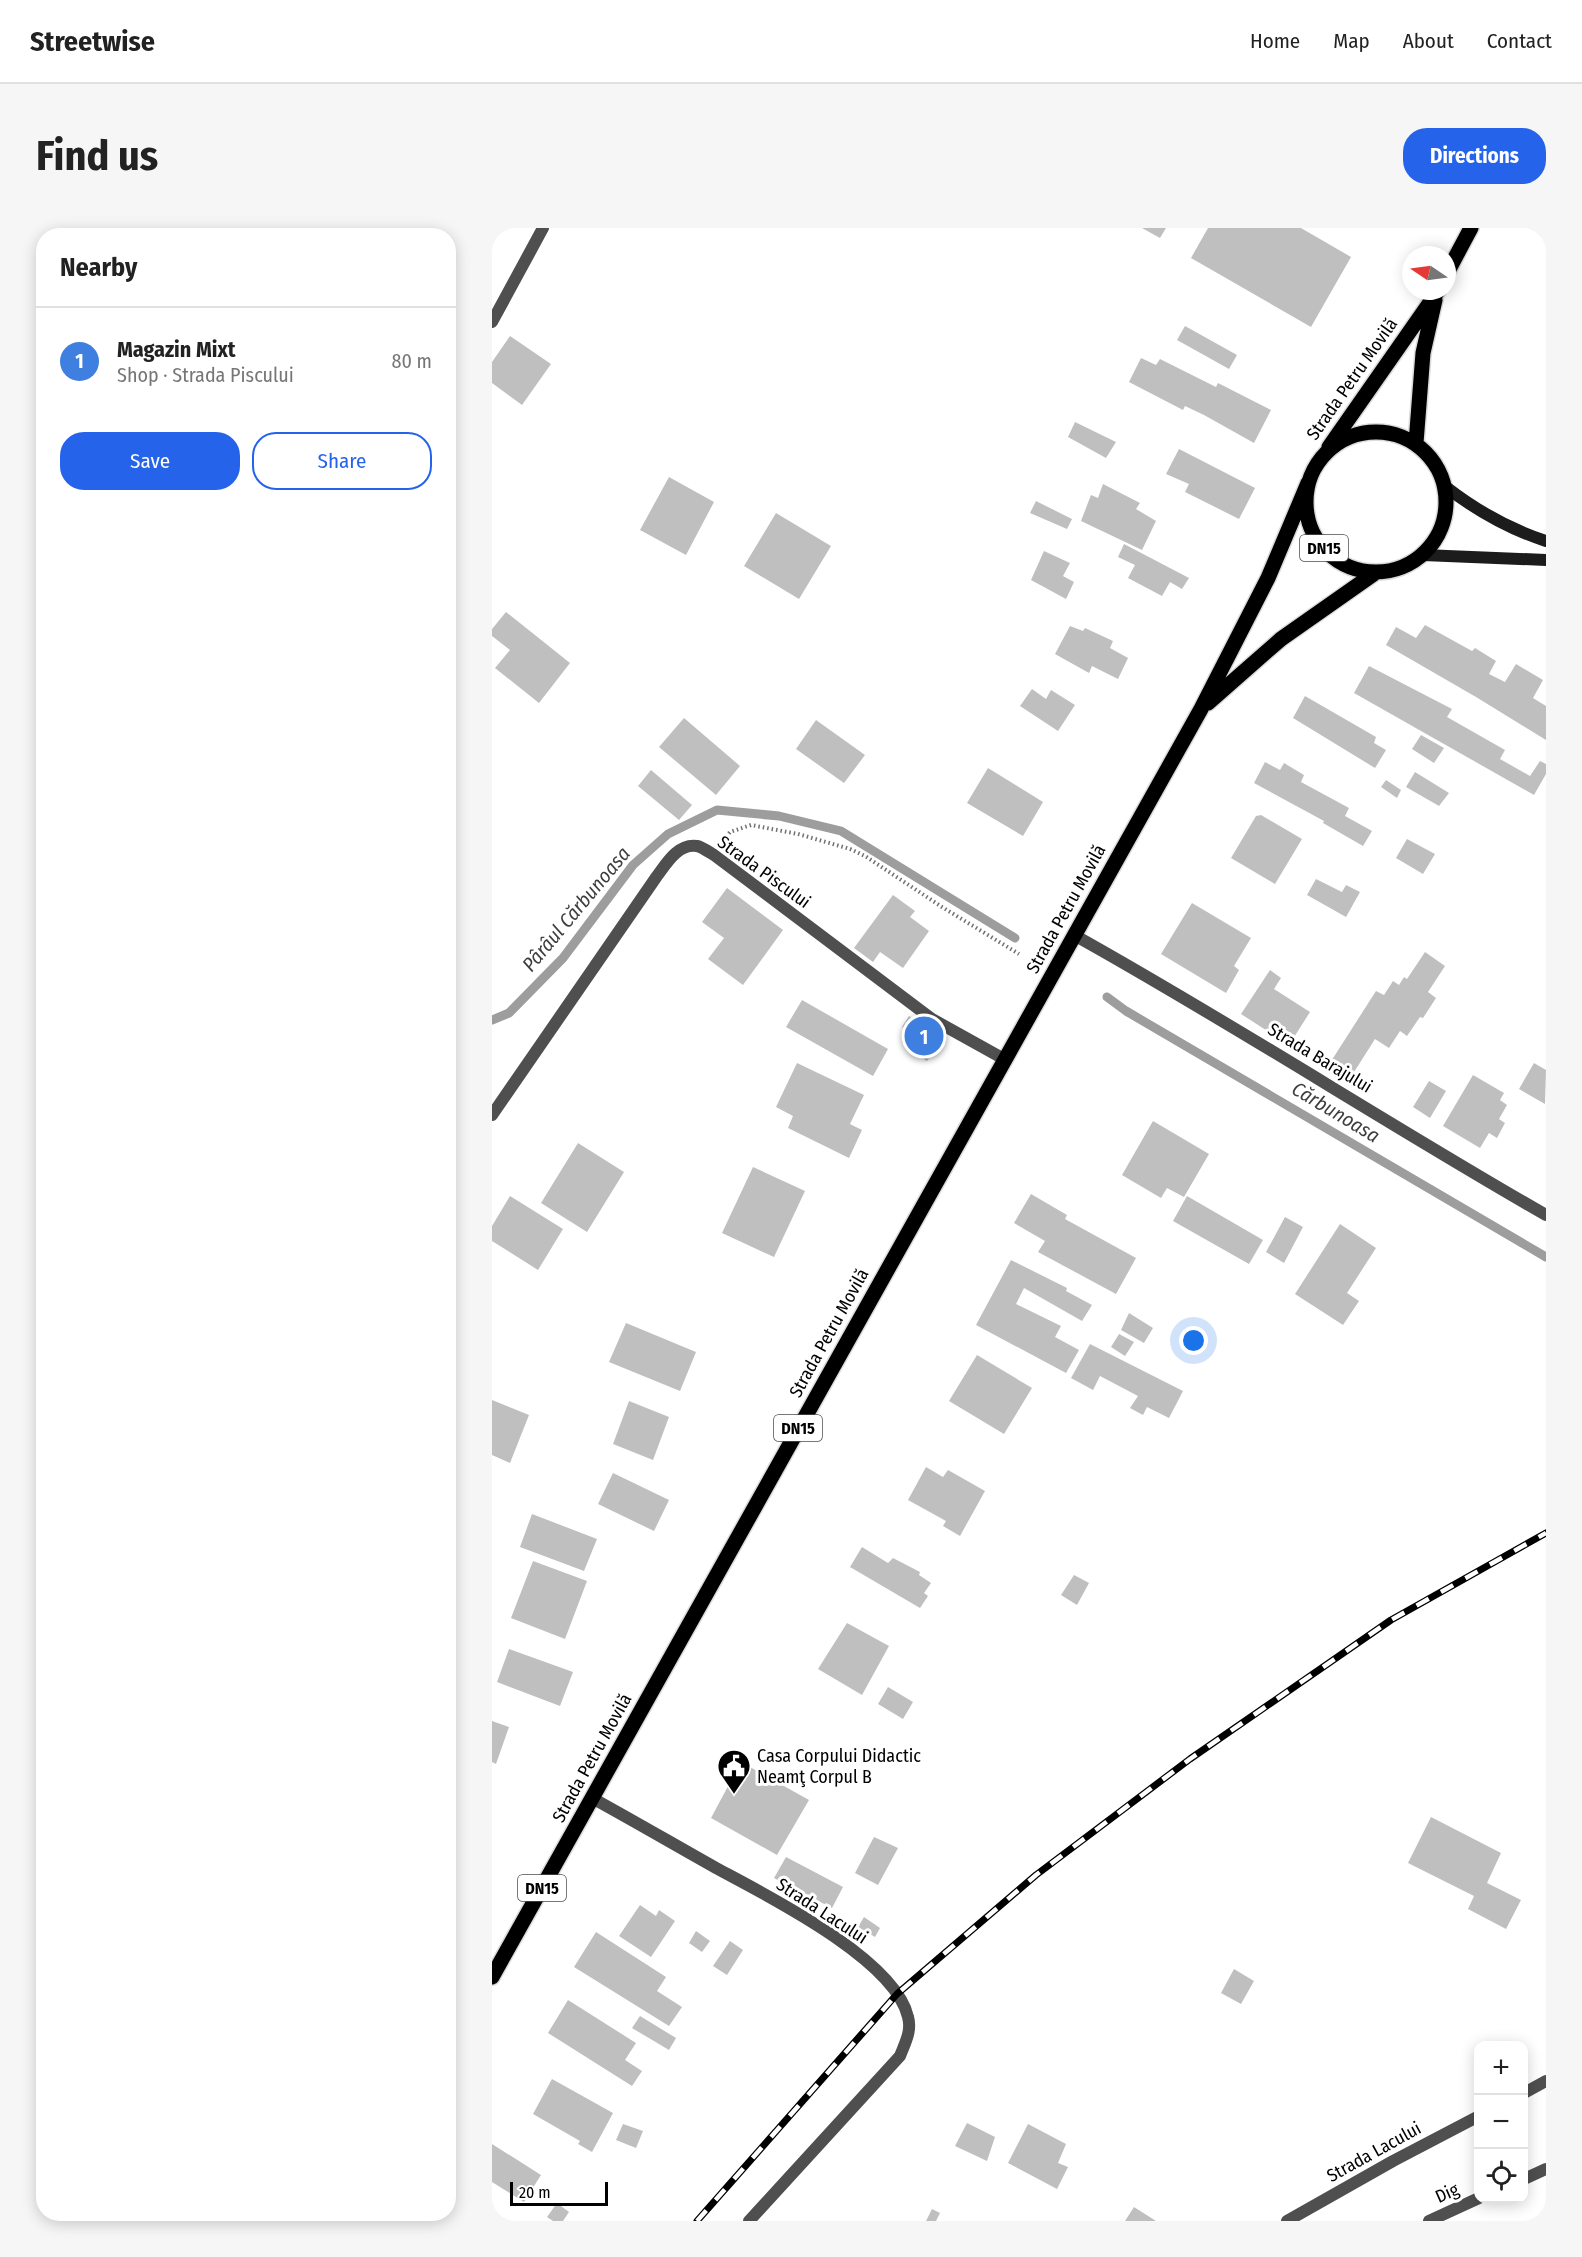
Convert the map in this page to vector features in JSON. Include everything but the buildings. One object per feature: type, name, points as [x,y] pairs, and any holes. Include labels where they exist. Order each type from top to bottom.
[{"type":"main road","points":[[1456,256],[1471,228]]},
{"type":"main road","name":"Strada Petru Movilă","points":[[1322,456],[1432,300]]},
{"type":"main road","name":"Strada Petru Movilă","points":[[1416,443],[1424,352],[1435,300]]},
{"type":"main road","name":"DN15","points":[[1377,431],[1397,434],[1416,443],[1429,455],[1446,487],[1447,506],[1443,524],[1435,542],[1423,555],[1408,565],[1392,571],[1375,573],[1354,569],[1335,560],[1320,545],[1310,526],[1305,505],[1308,483],[1313,469],[1322,456],[1337,443],[1356,434],[1377,431]]},
{"type":"main road","name":"Strada Petru Movilă","points":[[492,1977],[1201,709],[1268,578],[1308,483]]},
{"type":"main road","points":[[1446,487],[1475,509],[1507,527],[1546,541]]},
{"type":"main road","points":[[1423,555],[1546,560]]},
{"type":"main road","name":"Strada Petru Movilă","points":[[1201,709],[1281,639],[1375,573]]},
{"type":"street","points":[[492,322],[543,228]]},
{"type":"street","name":"Strada Piscului","points":[[492,1115],[673,854],[686,847],[697,846],[714,855],[932,1019],[1004,1059]]},
{"type":"street","name":"Strada Barajului","points":[[1074,935],[1336,1088],[1487,1182],[1546,1215]]},
{"type":"street","name":"Strada Lacului","points":[[592,1798],[811,1921],[846,1945],[871,1965],[897,1994],[908,2016],[909,2033],[900,2056],[749,2221]]},
{"type":"street","points":[[1528,2091],[1546,2081]]},
{"type":"street","name":"Strada Lacului","points":[[1287,2221],[1474,2119]]},
{"type":"street","points":[[1528,2177],[1546,2169]]},
{"type":"street","name":"Dig","points":[[1429,2221],[1474,2201]]},
{"type":"path","points":[[714,855],[730,832],[751,825],[798,834],[850,849],[865,856],[1019,954]]},
{"type":"waterway","name":"Pârâul Cărbunoasa","points":[[492,1020],[509,1013],[563,958],[633,865],[668,834],[717,810],[779,816],[841,831],[1015,938]]},
{"type":"waterway","name":"Cărbunoasa","points":[[1107,997],[1126,1011],[1546,1257]]},
{"type":"railway","points":[[697,2221],[897,1994],[1036,1875],[1190,1759],[1391,1620],[1546,1533]]},
{"type":"place","name":"Magazin Mixt","points":[[924,1036]]},
{"type":"place","name":"Casa Corpului Didactic Neamţ Corpul B","points":[[734,1795]]}]
